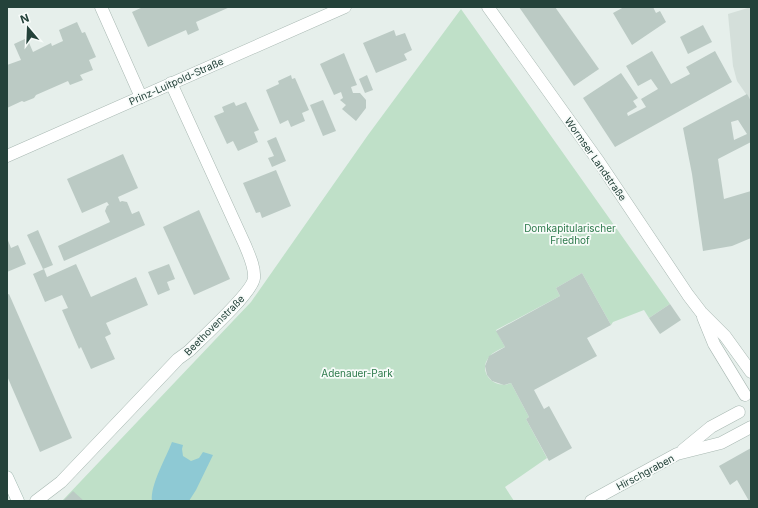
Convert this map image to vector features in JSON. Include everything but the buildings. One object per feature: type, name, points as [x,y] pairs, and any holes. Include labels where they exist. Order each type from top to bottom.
[{"type":"street","points":[[101,7],[141,96]]},
{"type":"street","name":"Prinz-Luitpold-Straße","points":[[7,156],[344,7]]},
{"type":"street","name":"Wormser Landstraße","points":[[488,7],[599,162],[688,295],[701,312],[725,336],[751,372]]},
{"type":"street","name":"Beethovenstraße","points":[[36,501],[61,482],[178,359],[189,351],[246,294],[254,278],[251,262],[245,245],[171,83]]},
{"type":"street","name":"Wormser Landstraße","points":[[701,312],[714,344],[748,393]]},
{"type":"street","points":[[748,393],[741,403],[739,412],[746,423],[751,427]]},
{"type":"street","name":"Hirschgraben","points":[[591,501],[679,454],[711,427],[739,412]]},
{"type":"street","name":"Hirschgraben","points":[[679,454],[721,443],[751,427]]},
{"type":"street","points":[[7,477],[18,501]]},
{"type":"shaded area","points":[[751,7],[751,101],[737,81],[733,66],[728,14]]},
{"type":"green space","name":"Adenauer-Park","points":[[461,9],[670,304],[649,318],[644,310],[613,322],[611,325],[582,273],[556,288],[560,296],[496,330],[505,347],[489,357],[485,368],[486,374],[493,382],[505,385],[511,383],[529,417],[526,419],[547,458],[505,487],[514,501],[62,501],[251,302],[368,135]]},
{"type":"water","points":[[172,442],[183,445],[183,456],[191,461],[199,458],[203,452],[213,455],[189,501],[152,501],[153,487]]},
{"type":"park label","name":"Domkapitularischer Friedhof","points":[[570,234]]}]
